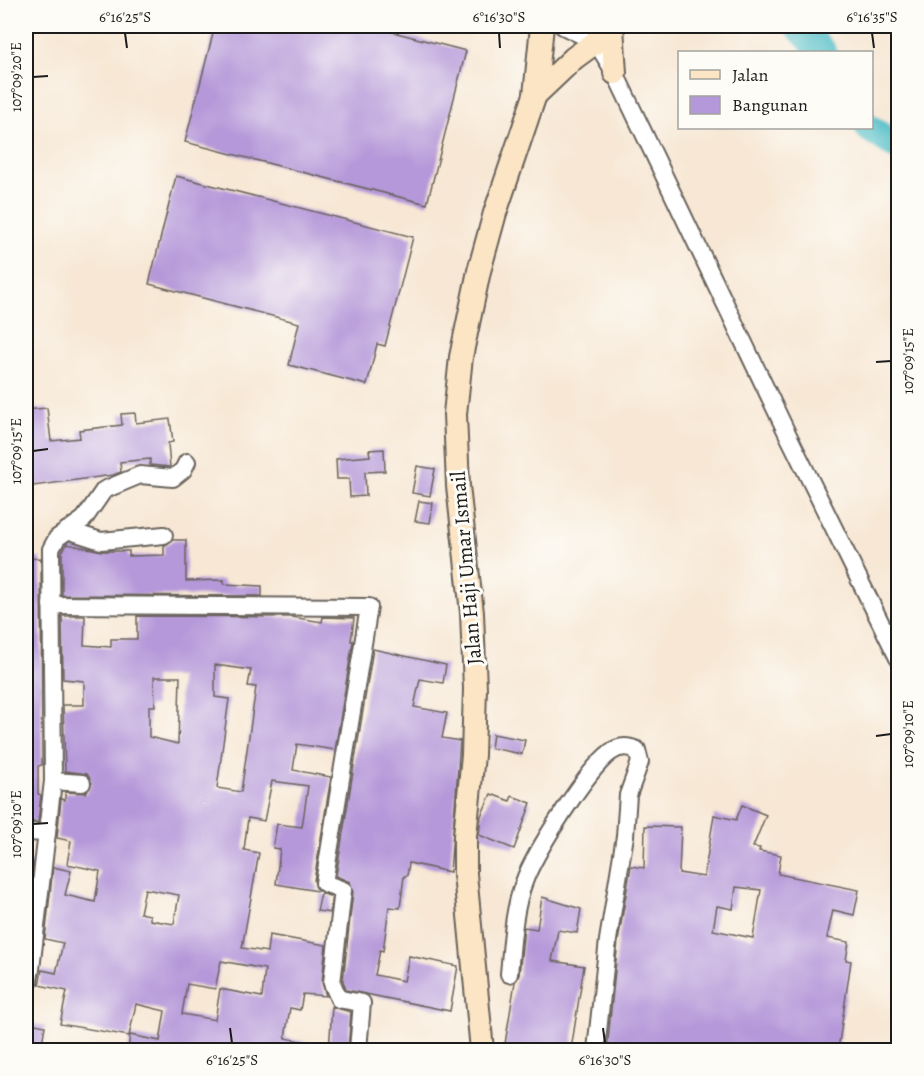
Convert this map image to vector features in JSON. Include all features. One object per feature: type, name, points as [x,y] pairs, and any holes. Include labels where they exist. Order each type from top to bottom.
[{"type":"main road","name":"Jalan Haji Umar Ismail","points":[[482,1050],[470,932],[465,836],[473,756],[475,689],[472,613],[458,486],[455,414],[461,357],[479,272],[495,213],[536,95],[542,26]]},
{"type":"main road","points":[[612,26],[615,73]]},
{"type":"main road","name":"Jalan Haji Umar Ismail","points":[[536,95],[599,34]]},
{"type":"street","points":[[563,26],[599,34],[615,73],[780,419],[898,658]]},
{"type":"street","points":[[26,994],[31,969],[53,781],[51,549],[57,538],[84,519],[101,493],[110,486],[140,476],[173,478],[183,470],[188,462]]},
{"type":"street","points":[[68,530],[101,541],[164,535]]},
{"type":"street","points":[[51,605],[369,607],[324,883],[343,890],[332,982],[339,999],[362,1003],[358,1050]]},
{"type":"street","points":[[509,974],[515,914],[530,868],[591,772],[613,750],[624,747],[637,750],[640,762],[628,795],[625,836],[608,940],[596,1050]]},
{"type":"street","points":[[53,781],[82,783]]},
{"type":"street","points":[[26,832],[47,833]]},
{"type":"building","points":[[215,26],[370,26],[466,51],[427,204],[185,142]]},
{"type":"building","points":[[176,176],[413,237],[385,346],[377,344],[367,385],[289,365],[299,323],[149,284]]},
{"type":"building","points":[[47,408],[51,441],[80,438],[79,430],[122,425],[121,414],[135,413],[136,423],[170,419],[173,442],[168,443],[170,467],[150,465],[150,459],[120,462],[121,472],[113,475],[26,487],[26,410]]},
{"type":"building","points":[[384,449],[385,471],[365,472],[366,496],[350,497],[349,479],[337,479],[336,459],[370,456],[369,450]]},
{"type":"building","points":[[417,466],[435,469],[430,496],[412,493]]},
{"type":"building","points":[[419,501],[433,503],[430,523],[415,521]]},
{"type":"building","points":[[173,540],[186,540],[186,581],[224,580],[224,584],[262,586],[262,596],[62,595],[62,552],[67,544],[102,551],[129,551],[129,556],[164,555],[164,546]]},
{"type":"building","points":[[41,558],[42,765],[38,766],[38,794],[41,795],[38,822],[26,822],[26,559]]},
{"type":"building","points":[[62,616],[85,616],[84,645],[111,647],[111,639],[137,639],[137,616],[292,617],[322,622],[323,617],[354,618],[351,641],[353,641],[335,750],[297,744],[293,770],[331,777],[314,881],[318,891],[276,884],[280,849],[273,848],[277,824],[302,827],[308,786],[272,781],[264,821],[248,818],[244,850],[259,853],[242,948],[267,952],[269,935],[326,945],[322,982],[326,996],[303,994],[300,1010],[290,1008],[285,1038],[316,1044],[315,1050],[128,1050],[130,1035],[160,1041],[165,1011],[136,1004],[129,1036],[60,1024],[67,991],[39,985],[42,970],[56,973],[63,943],[45,939],[53,867],[71,871],[65,895],[95,902],[100,871],[67,864],[71,841],[57,838],[61,799],[65,800],[65,792],[86,793],[92,783],[87,774],[65,771],[63,705],[84,705],[84,681],[63,679]],"holes":[[[215,665],[251,670],[248,686],[256,687],[241,792],[217,788],[229,699],[215,697]],[[154,677],[180,677],[178,744],[149,737],[149,706],[155,706]],[[145,889],[179,895],[174,924],[150,920],[150,915],[140,913]],[[221,961],[265,969],[262,997],[220,989],[215,1020],[182,1014],[187,984],[215,989]]]},
{"type":"building","points":[[373,649],[446,665],[443,683],[420,679],[414,707],[447,713],[442,738],[460,741],[450,872],[409,863],[407,876],[404,876],[400,908],[389,907],[383,951],[380,950],[375,975],[404,981],[409,956],[458,966],[450,1011],[346,990],[343,981],[353,891],[350,882],[336,876]]},
{"type":"building","points":[[493,734],[525,740],[522,754],[491,748]]},
{"type":"building","points":[[491,794],[510,801],[512,796],[531,803],[514,849],[479,835],[481,816]]},
{"type":"building","points":[[742,805],[766,815],[753,847],[760,848],[759,851],[781,855],[778,874],[859,890],[854,915],[833,910],[827,938],[849,942],[846,960],[851,961],[838,1050],[607,1050],[618,941],[631,866],[644,868],[645,826],[681,827],[679,873],[704,877],[714,815],[736,820]],"holes":[[[736,887],[761,890],[753,938],[713,930],[717,906],[733,909]]]},
{"type":"building","points":[[26,861],[33,862],[26,924]]},
{"type":"building","points":[[321,893],[332,897],[330,913],[317,911]]},
{"type":"building","points":[[542,897],[581,909],[577,933],[558,930],[552,961],[584,966],[571,1050],[504,1050],[515,982],[519,975],[524,927],[537,929]]},
{"type":"building","points":[[332,1007],[351,1012],[348,1050],[329,1050]]},
{"type":"building","points":[[26,1022],[45,1026],[41,1049],[26,1046]]},
{"type":"waterway","points":[[798,26],[822,51]]},
{"type":"waterway","points":[[871,129],[898,147]]}]
